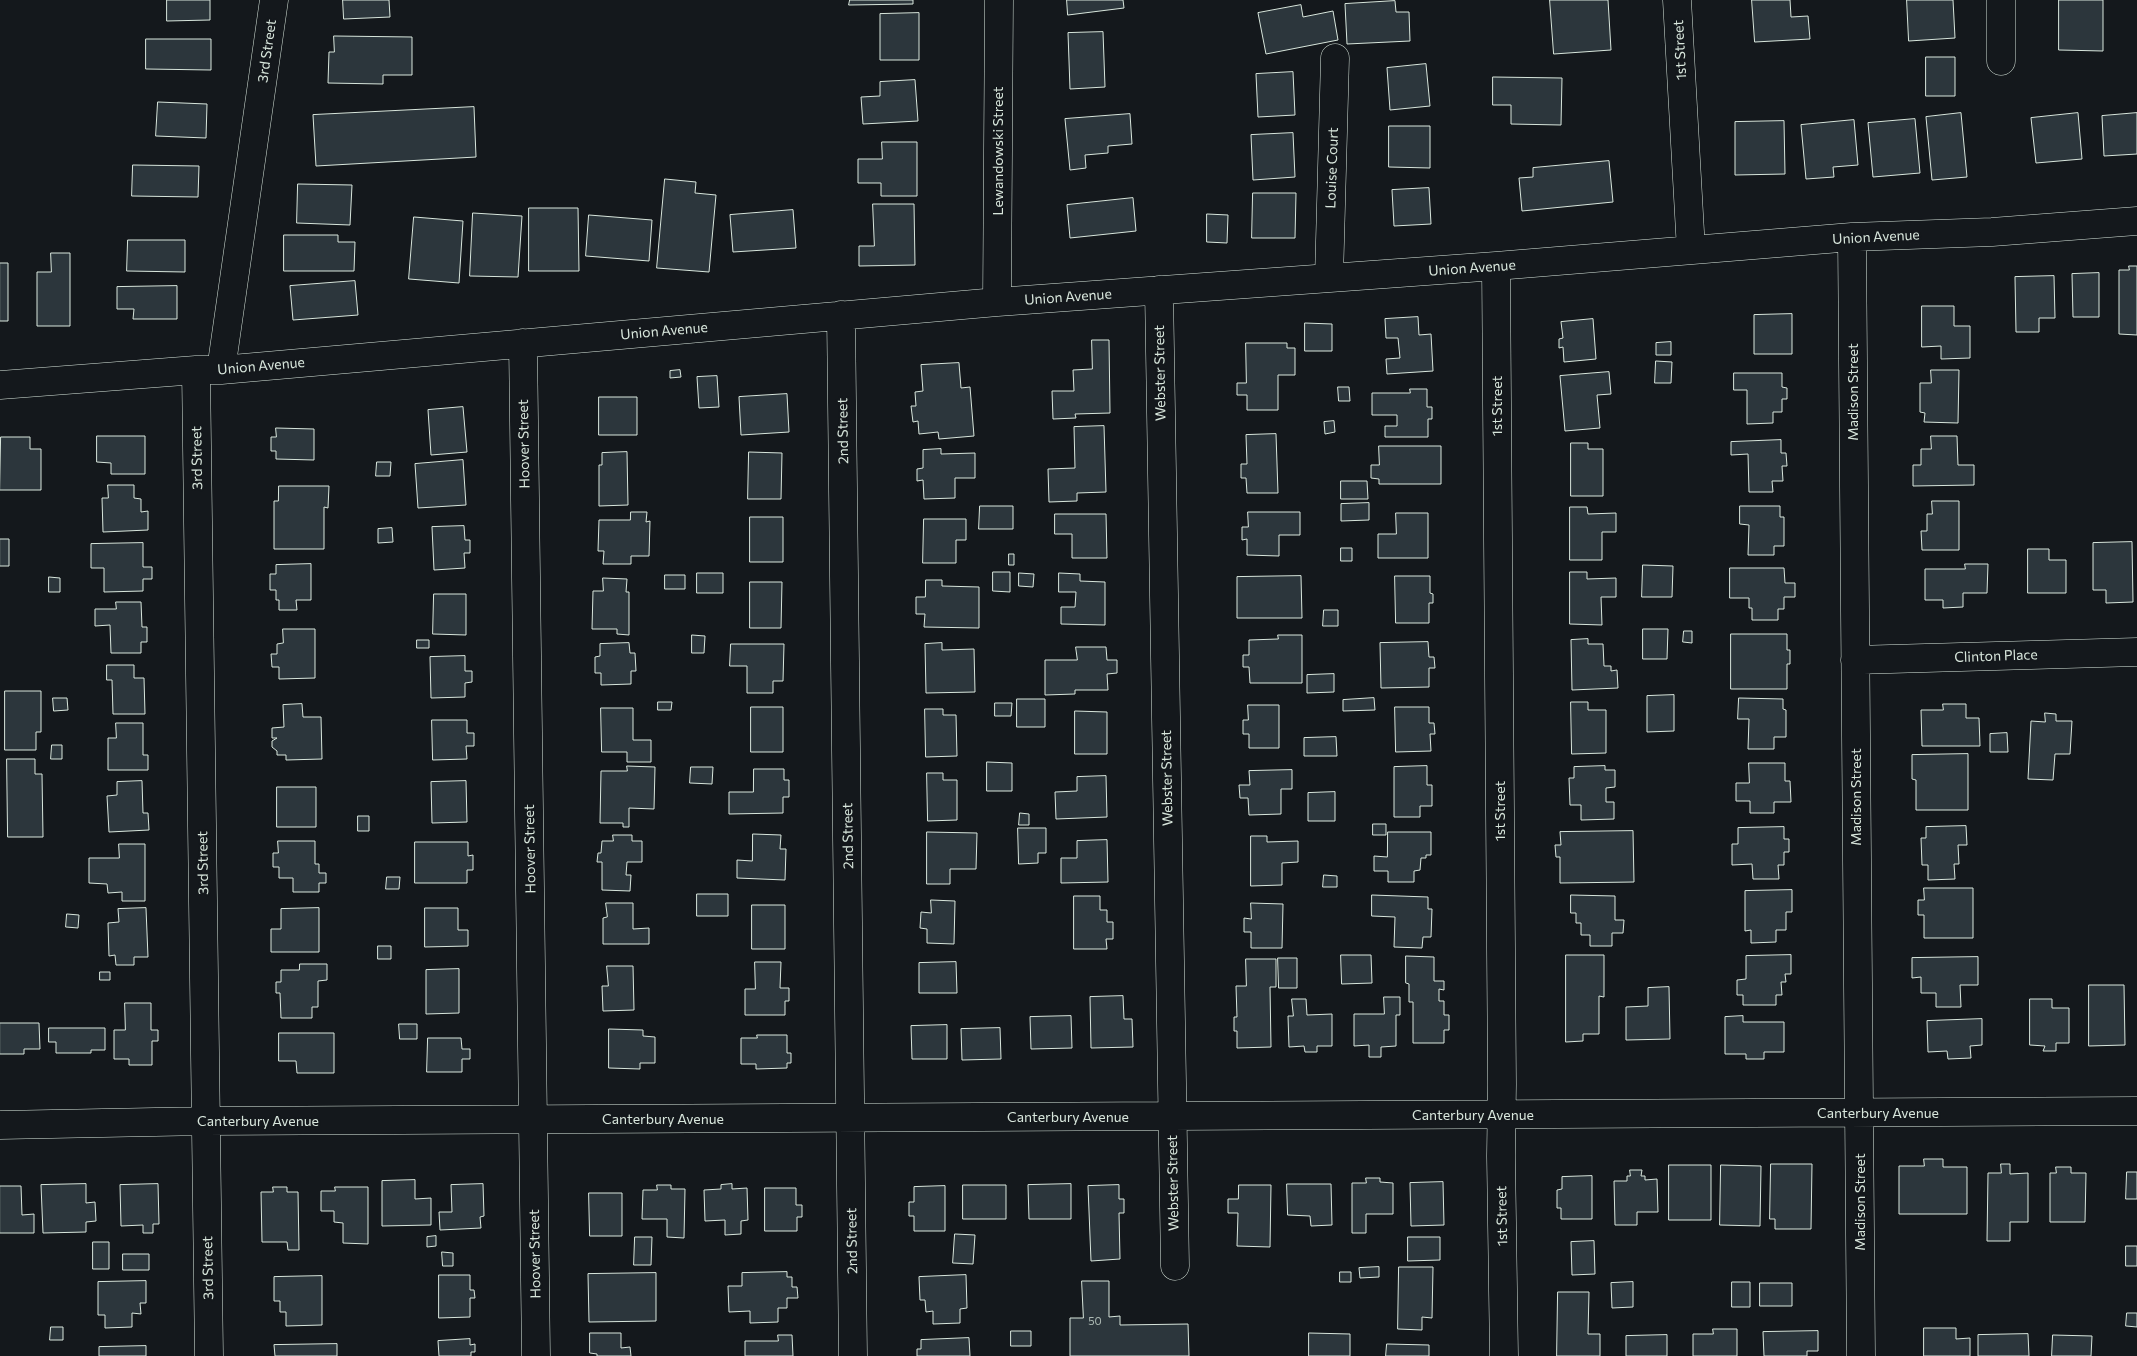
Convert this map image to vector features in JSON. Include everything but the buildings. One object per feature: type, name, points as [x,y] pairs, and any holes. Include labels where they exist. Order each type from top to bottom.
[{"type":"street","name":"3rd Street","points":[[209,1356],[206,1121],[208,370],[274,0]]},
{"type":"street","name":"Lewandowski Street","points":[[997,302],[999,0]]},
{"type":"street","name":"1st Street","points":[[1677,0],[1691,250]]},
{"type":"street","points":[[2001,0],[2001,60]]},
{"type":"street","name":"Louise Court","points":[[1329,278],[1336,58]]},
{"type":"street","name":"Union Avenue","points":[[0,385],[208,370],[997,302],[1496,266],[1852,237],[1992,232],[2137,221]]},
{"type":"street","name":"Madison Street","points":[[1852,237],[1861,1356]]},
{"type":"street","name":"1st Street","points":[[1496,266],[1501,1156],[1504,1356]]},
{"type":"street","name":"Webster Street","points":[[1159,290],[1175,1266]]},
{"type":"street","name":"2nd Street","points":[[841,315],[853,1356]]},
{"type":"street","name":"Hoover Street","points":[[523,343],[536,1356]]},
{"type":"street","name":"Clinton Place","points":[[1855,660],[2137,652]]},
{"type":"street","name":"Canterbury Avenue","points":[[0,1125],[206,1121],[2137,1111]]}]
